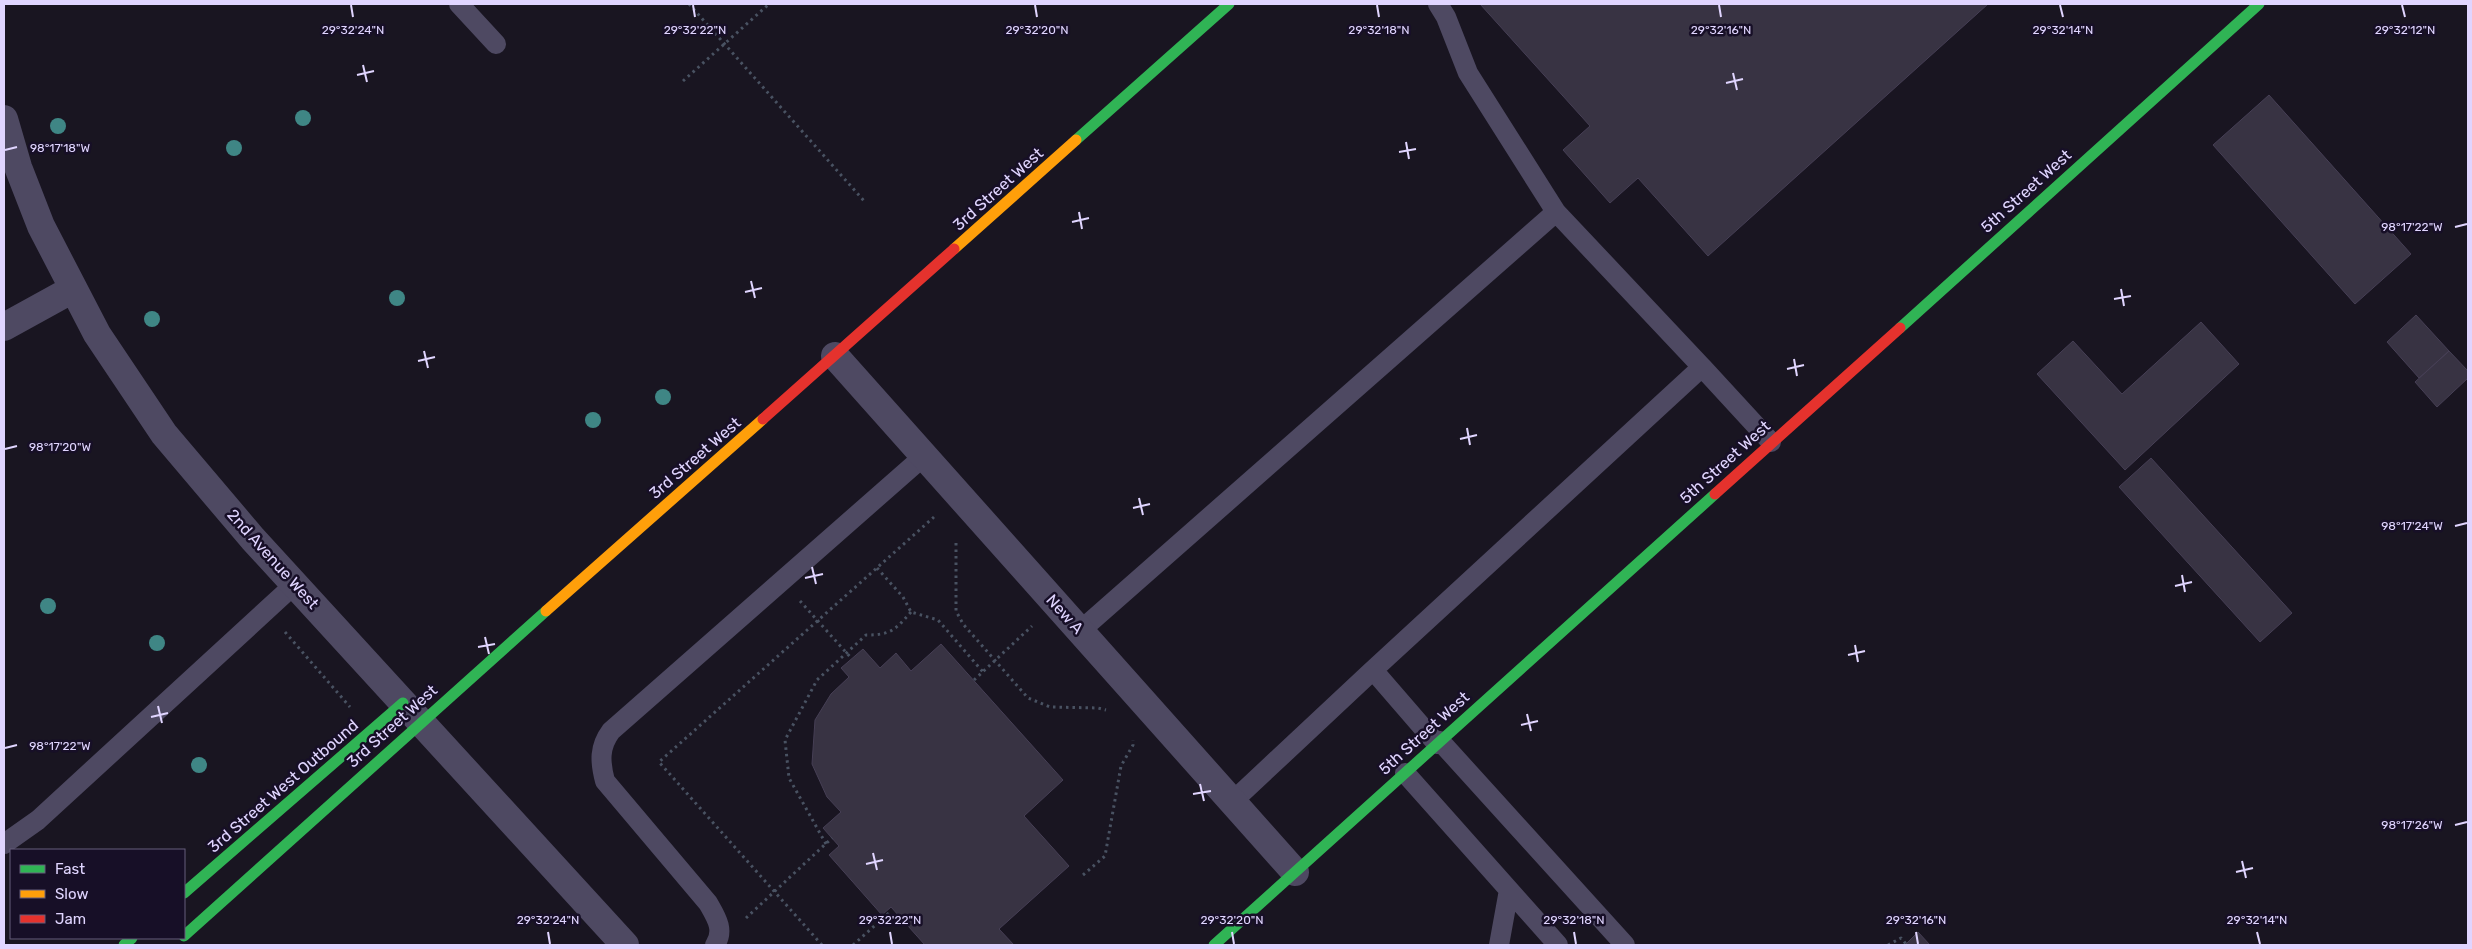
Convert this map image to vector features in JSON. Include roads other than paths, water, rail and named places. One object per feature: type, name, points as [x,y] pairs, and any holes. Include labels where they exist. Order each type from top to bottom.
[{"type":"street","name":"3rd Street West","points":[[185,935],[412,712],[835,356],[1229,4]]},
{"type":"street","name":"5th Street West","points":[[1214,945],[2259,4]]},
{"type":"street","name":"2nd Avenue West","points":[[4,119],[18,167],[41,226],[97,334],[164,434],[252,539],[625,945]]},
{"type":"street","points":[[4,327],[73,289]]},
{"type":"street","name":"New A","points":[[835,356],[1295,872]]},
{"type":"street","name":"3rd Street West Outbound","points":[[185,892],[371,731],[412,712]]},
{"type":"lane","points":[[459,4],[496,44]]},
{"type":"lane","points":[[1438,4],[1446,17],[1468,73],[1556,212],[1771,442]]},
{"type":"lane","points":[[1080,632],[1556,212]]},
{"type":"lane","points":[[1232,802],[1702,367]]},
{"type":"lane","points":[[715,945],[720,938],[719,922],[712,909],[605,781],[601,755],[604,741],[611,731],[924,456]]},
{"type":"lane","points":[[4,844],[38,820],[295,584]]},
{"type":"lane","points":[[1374,670],[1625,945]]},
{"type":"lane","points":[[1405,773],[1558,945]]},
{"type":"lane","points":[[1499,945],[1509,890]]}]
